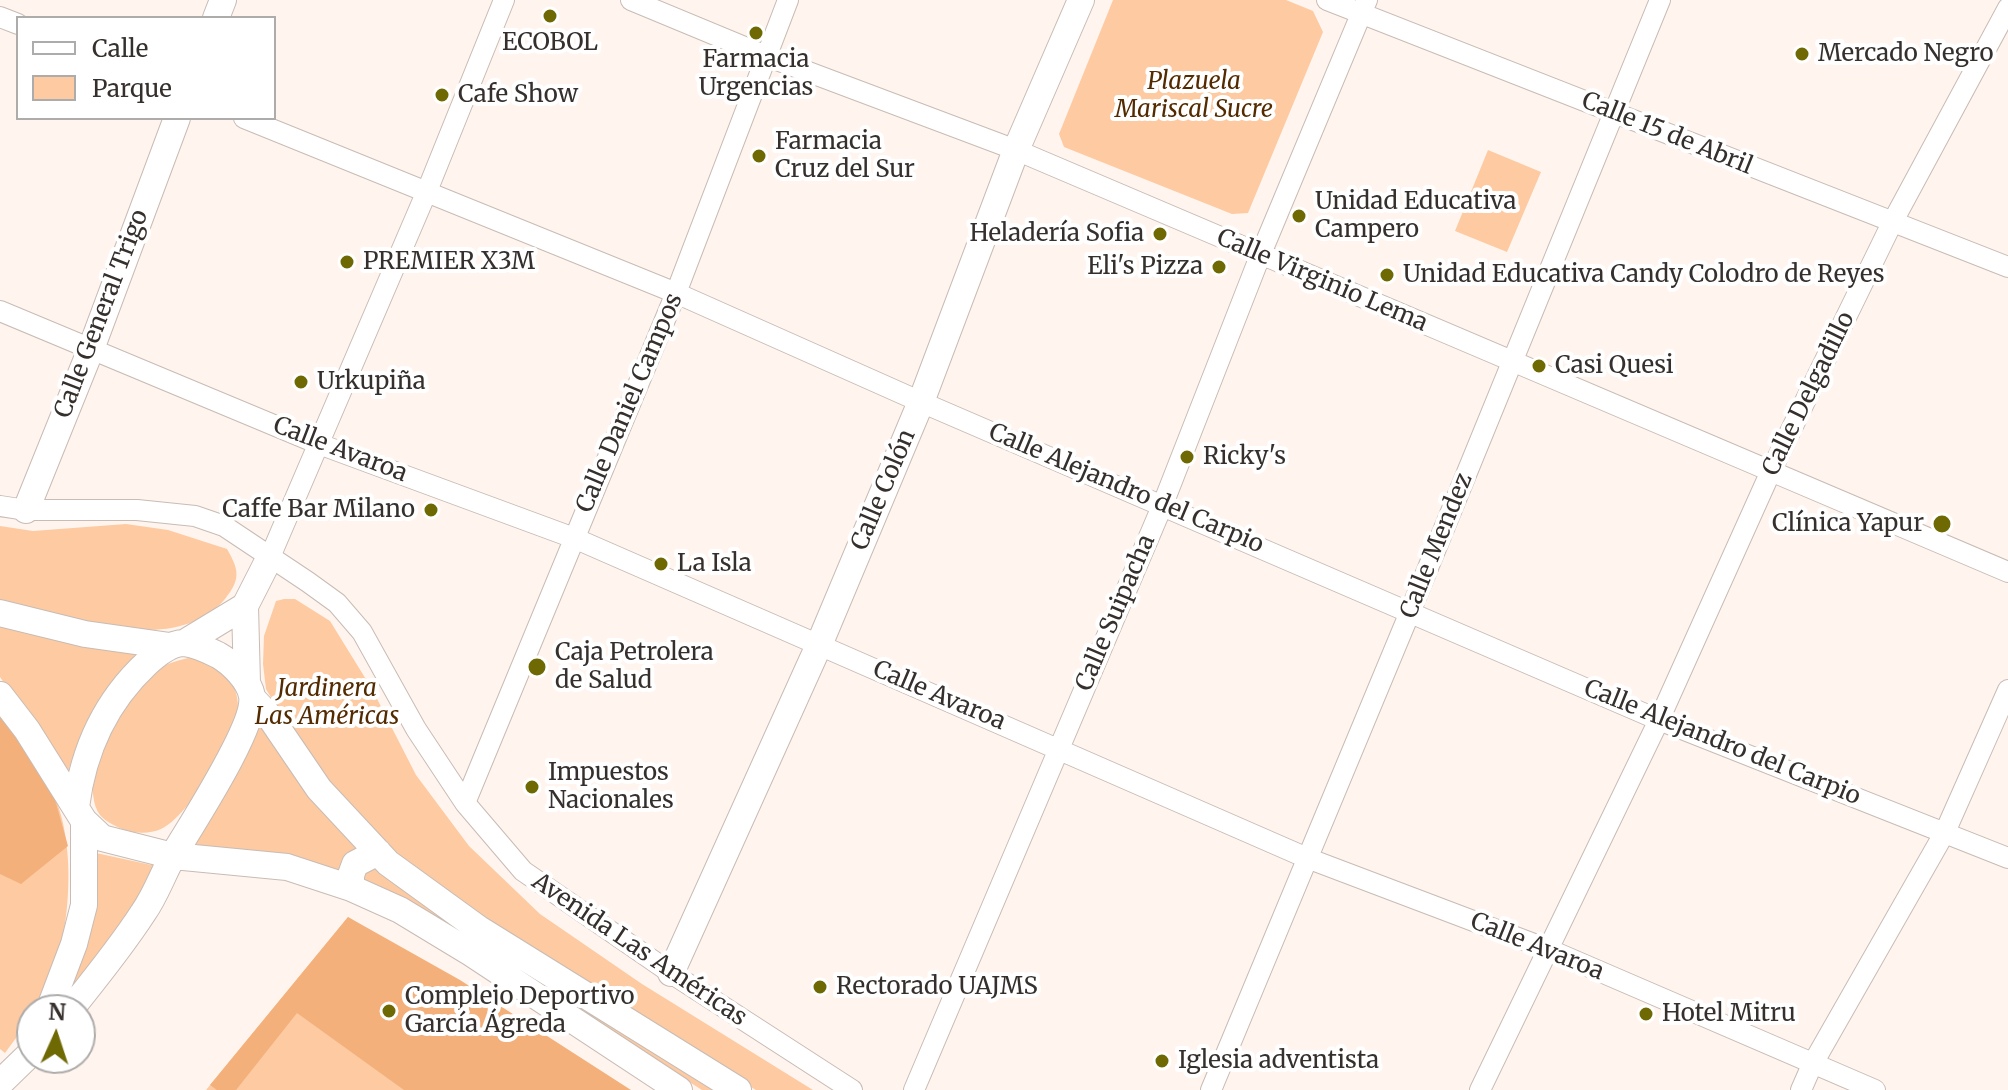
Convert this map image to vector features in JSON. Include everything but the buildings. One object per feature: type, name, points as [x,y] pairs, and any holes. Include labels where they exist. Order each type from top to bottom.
[{"type":"main road","name":"Calle Colón","points":[[671,973],[819,645],[921,402],[1016,150],[1081,0]]},
{"type":"main road","name":"Calle General Trigo","points":[[13,508],[91,349],[176,120]]},
{"type":"main road","points":[[82,994],[145,910],[240,740],[250,691],[245,606],[270,557]]},
{"type":"main road","points":[[55,994],[74,944],[84,905],[80,777],[100,721],[135,675],[177,644],[245,606]]},
{"type":"main road","points":[[0,613],[85,634],[202,647],[227,660],[319,789],[388,863],[479,929],[738,1090]]},
{"type":"main road","points":[[0,695],[27,730],[80,814],[102,838],[173,856],[287,867],[351,888],[400,910],[471,953],[679,1090]]},
{"type":"main road","points":[[351,888],[355,864],[378,852]]},
{"type":"main road","points":[[0,1083],[16,1066]]},
{"type":"street","points":[[270,557],[427,191],[504,0]]},
{"type":"street","name":"Calle Virginio Lema","points":[[631,0],[766,56],[1016,150],[2008,572]]},
{"type":"street","name":"Calle Daniel Campos","points":[[465,803],[676,293],[788,0]]},
{"type":"street","name":"Calle 15 de Abril","points":[[1327,0],[1364,7],[1614,113],[2008,267]]},
{"type":"street","name":"Calle Mendez","points":[[1211,1090],[1660,0]]},
{"type":"street","name":"Calle Suipacha","points":[[914,1090],[1163,504],[1260,256],[1364,7]]},
{"type":"street","name":"Calle Delgadillo","points":[[1480,1090],[1550,950],[1659,720],[1771,471],[1892,223],[2008,8]]},
{"type":"street","name":"Calle Alejandro del Carpio","points":[[249,120],[676,293],[1659,720],[2008,858]]},
{"type":"street","name":"Calle Avaroa","points":[[0,311],[319,444],[574,538],[1059,747],[1307,858],[1550,950],[1875,1090]]},
{"type":"street","name":"Avenida Las Américas","points":[[13,508],[137,510],[195,516],[224,526],[337,603],[362,632],[416,729],[465,803],[523,871],[671,973],[852,1090]]},
{"type":"street","points":[[1801,1090],[1812,1065],[1945,832],[2008,690]]},
{"type":"green space","name":"Plazuela Mariscal Sucre","points":[[1113,0],[1286,0],[1313,11],[1323,32],[1248,213],[1232,214],[1064,147],[1059,134]]},
{"type":"green space","points":[[1488,150],[1541,172],[1507,252],[1455,231]]},
{"type":"green space","points":[[126,524],[168,530],[227,549],[236,574],[230,592],[204,617],[178,627],[148,630],[86,624],[0,603],[0,526],[33,531]]},
{"type":"green space","name":"Jardinera Las Américas","points":[[295,599],[330,621],[372,689],[416,775],[469,846],[540,914],[642,984],[813,1090],[756,1090],[499,932],[430,884],[364,826],[301,748],[266,689],[264,636],[276,601]]},
{"type":"green space","points":[[0,623],[135,648],[137,661],[95,714],[79,742],[67,775],[0,677]]},
{"type":"green space","points":[[194,657],[223,670],[230,678],[238,707],[229,736],[197,793],[172,822],[161,829],[146,832],[131,832],[117,827],[104,819],[94,801],[96,761],[107,727],[146,677],[179,660]]},
{"type":"green space","points":[[0,709],[53,794],[67,844],[68,873],[63,934],[48,989],[45,994],[16,994],[16,1038],[5,1053],[0,1049]]},
{"type":"green space","name":"Jardinera Las Américas","points":[[259,724],[264,724],[307,789],[358,848],[341,873],[299,859],[252,850],[190,848]]},
{"type":"green space","points":[[96,853],[156,866],[121,926],[69,994],[65,994]]},
{"type":"green space","points":[[376,865],[721,1090],[702,1090],[433,920],[365,887],[361,870]]},
{"type":"green space","name":"Complejo Deportivo García Ágreda","points":[[348,917],[628,1090],[206,1090]]},
{"type":"shaded area","points":[[0,709],[54,796],[68,846],[21,884],[0,874]]},
{"type":"shaded area","name":"Complejo Deportivo García Ágreda","points":[[348,917],[460,980],[631,1090],[404,1090],[297,1013],[236,1090],[217,1090],[210,1085]]},
{"type":"place","name":"ECOBOL","points":[[550,16]]},
{"type":"place","name":"Farmacia Urgencias","points":[[756,33]]},
{"type":"place","name":"Mercado Negro","points":[[1802,54]]},
{"type":"place","name":"Cafe Show","points":[[442,95]]},
{"type":"place","name":"Farmacia Cruz del Sur","points":[[759,156]]},
{"type":"place","name":"Unidad Educativa Campero","points":[[1299,216]]},
{"type":"place","name":"Heladería Sofia","points":[[1160,234]]},
{"type":"place","name":"PREMIER X3M","points":[[347,262]]},
{"type":"place","name":"Eli's Pizza","points":[[1219,267]]},
{"type":"place","name":"Unidad Educativa Candy Colodro de Reyes","points":[[1387,275]]},
{"type":"place","name":"Casi Quesi","points":[[1539,366]]},
{"type":"place","name":"Urkupiña","points":[[301,382]]},
{"type":"place","name":"Ricky's","points":[[1187,457]]},
{"type":"place","name":"Caffe Bar Milano","points":[[431,510]]},
{"type":"place","name":"Clínica Yapur","points":[[1942,524]]},
{"type":"place","name":"La Isla","points":[[661,564]]},
{"type":"place","name":"Caja Petrolera de Salud","points":[[537,667]]},
{"type":"place","name":"Impuestos Nacionales","points":[[532,787]]},
{"type":"place","name":"Rectorado UAJMS","points":[[820,987]]},
{"type":"place","name":"Complejo Deportivo García Ágreda","points":[[389,1011]]},
{"type":"place","name":"Hotel Mitru","points":[[1646,1014]]},
{"type":"place","name":"Iglesia adventista","points":[[1162,1061]]}]
